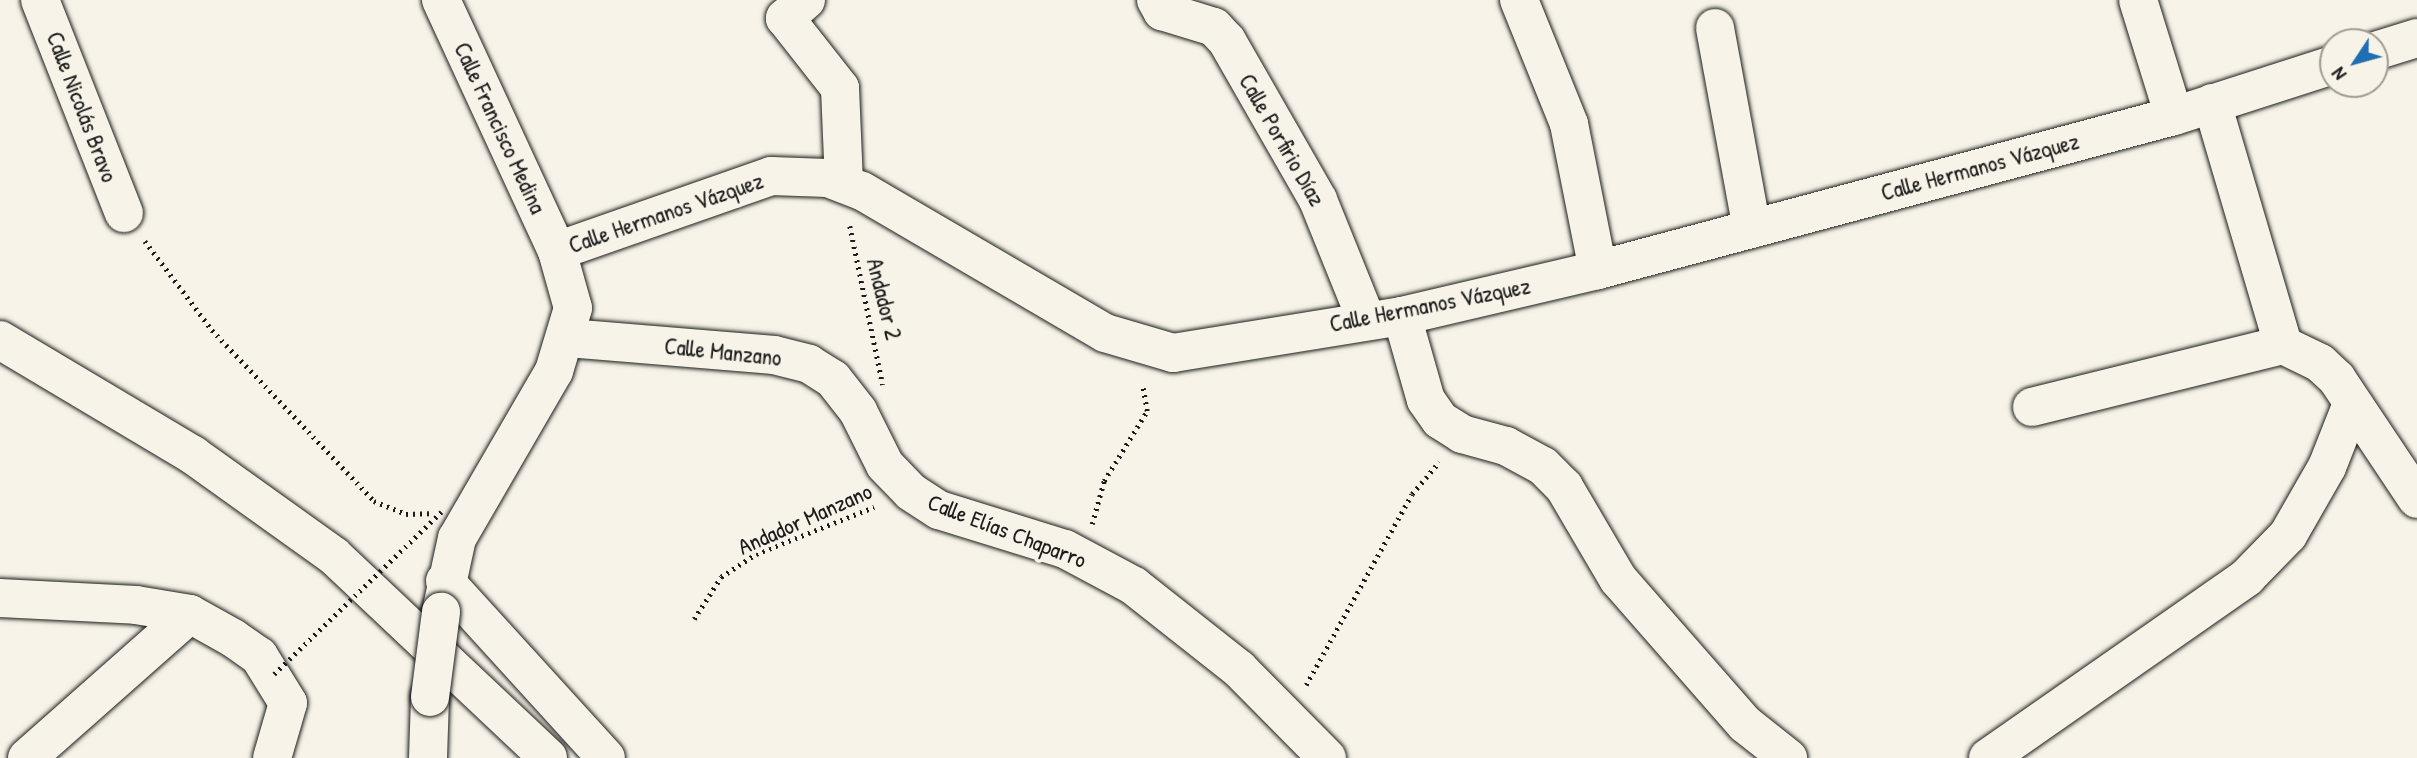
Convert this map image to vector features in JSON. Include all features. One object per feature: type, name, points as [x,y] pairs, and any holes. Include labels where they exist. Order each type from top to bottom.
[{"type":"street","name":"Calle Nicolás Bravo","points":[[40,0],[124,213]]},
{"type":"street","name":"Calle Francisco Medina","points":[[441,0],[557,251],[573,308],[568,338]]},
{"type":"street","name":"Calle Porfirio Díaz","points":[[1156,0],[1162,11],[1214,27],[1227,41],[1384,317],[1426,400],[1440,420],[1462,434]]},
{"type":"street","points":[[1519,0],[1569,124],[1598,270]]},
{"type":"street","points":[[2138,0],[2174,116]]},
{"type":"street","points":[[796,9],[840,88],[844,184]]},
{"type":"street","points":[[1715,27],[1752,229]]},
{"type":"street","points":[[2389,47],[2417,38]]},
{"type":"street","name":"Calle Hermanos Vázquez","points":[[557,251],[771,176],[799,174],[844,184],[1105,333],[1143,348],[1173,353],[1384,317],[1598,270],[2174,116],[2319,69]]},
{"type":"street","points":[[2212,103],[2283,345]]},
{"type":"street","points":[[428,758],[430,697],[443,596],[457,538],[568,338]]},
{"type":"street","name":"Calle Manzano","points":[[568,338],[797,361],[833,380],[858,411],[885,465],[911,492]]},
{"type":"street","points":[[0,340],[193,455],[334,556],[548,758]]},
{"type":"street","points":[[2032,407],[2283,345],[2320,363],[2417,499]]},
{"type":"street","points":[[1988,758],[2247,577],[2288,535],[2327,467],[2351,406]]},
{"type":"street","points":[[1462,434],[1506,446],[1543,466],[1564,487],[1618,579],[1745,723],[1788,758]]},
{"type":"street","name":"Calle Elías Chaparro","points":[[911,492],[939,510],[1083,558],[1190,625],[1327,758]]},
{"type":"street","points":[[443,596],[607,758]]},
{"type":"street","points":[[0,598],[136,605],[190,614],[258,656],[281,689],[272,758]]},
{"type":"street","points":[[27,758],[190,614]]},
{"type":"path","name":"Andador 2","points":[[844,184],[856,269],[885,373],[883,388],[858,411]]},
{"type":"path","points":[[124,213],[212,330],[374,501],[406,514],[440,512],[477,502]]},
{"type":"path","points":[[1083,558],[1104,481],[1147,411],[1147,391],[1136,376]]},
{"type":"path","points":[[1287,719],[1412,494],[1462,434]]},
{"type":"path","name":"Andador Manzano","points":[[694,619],[720,577],[756,554],[911,492]]},
{"type":"path","points":[[281,689],[440,512]]}]
